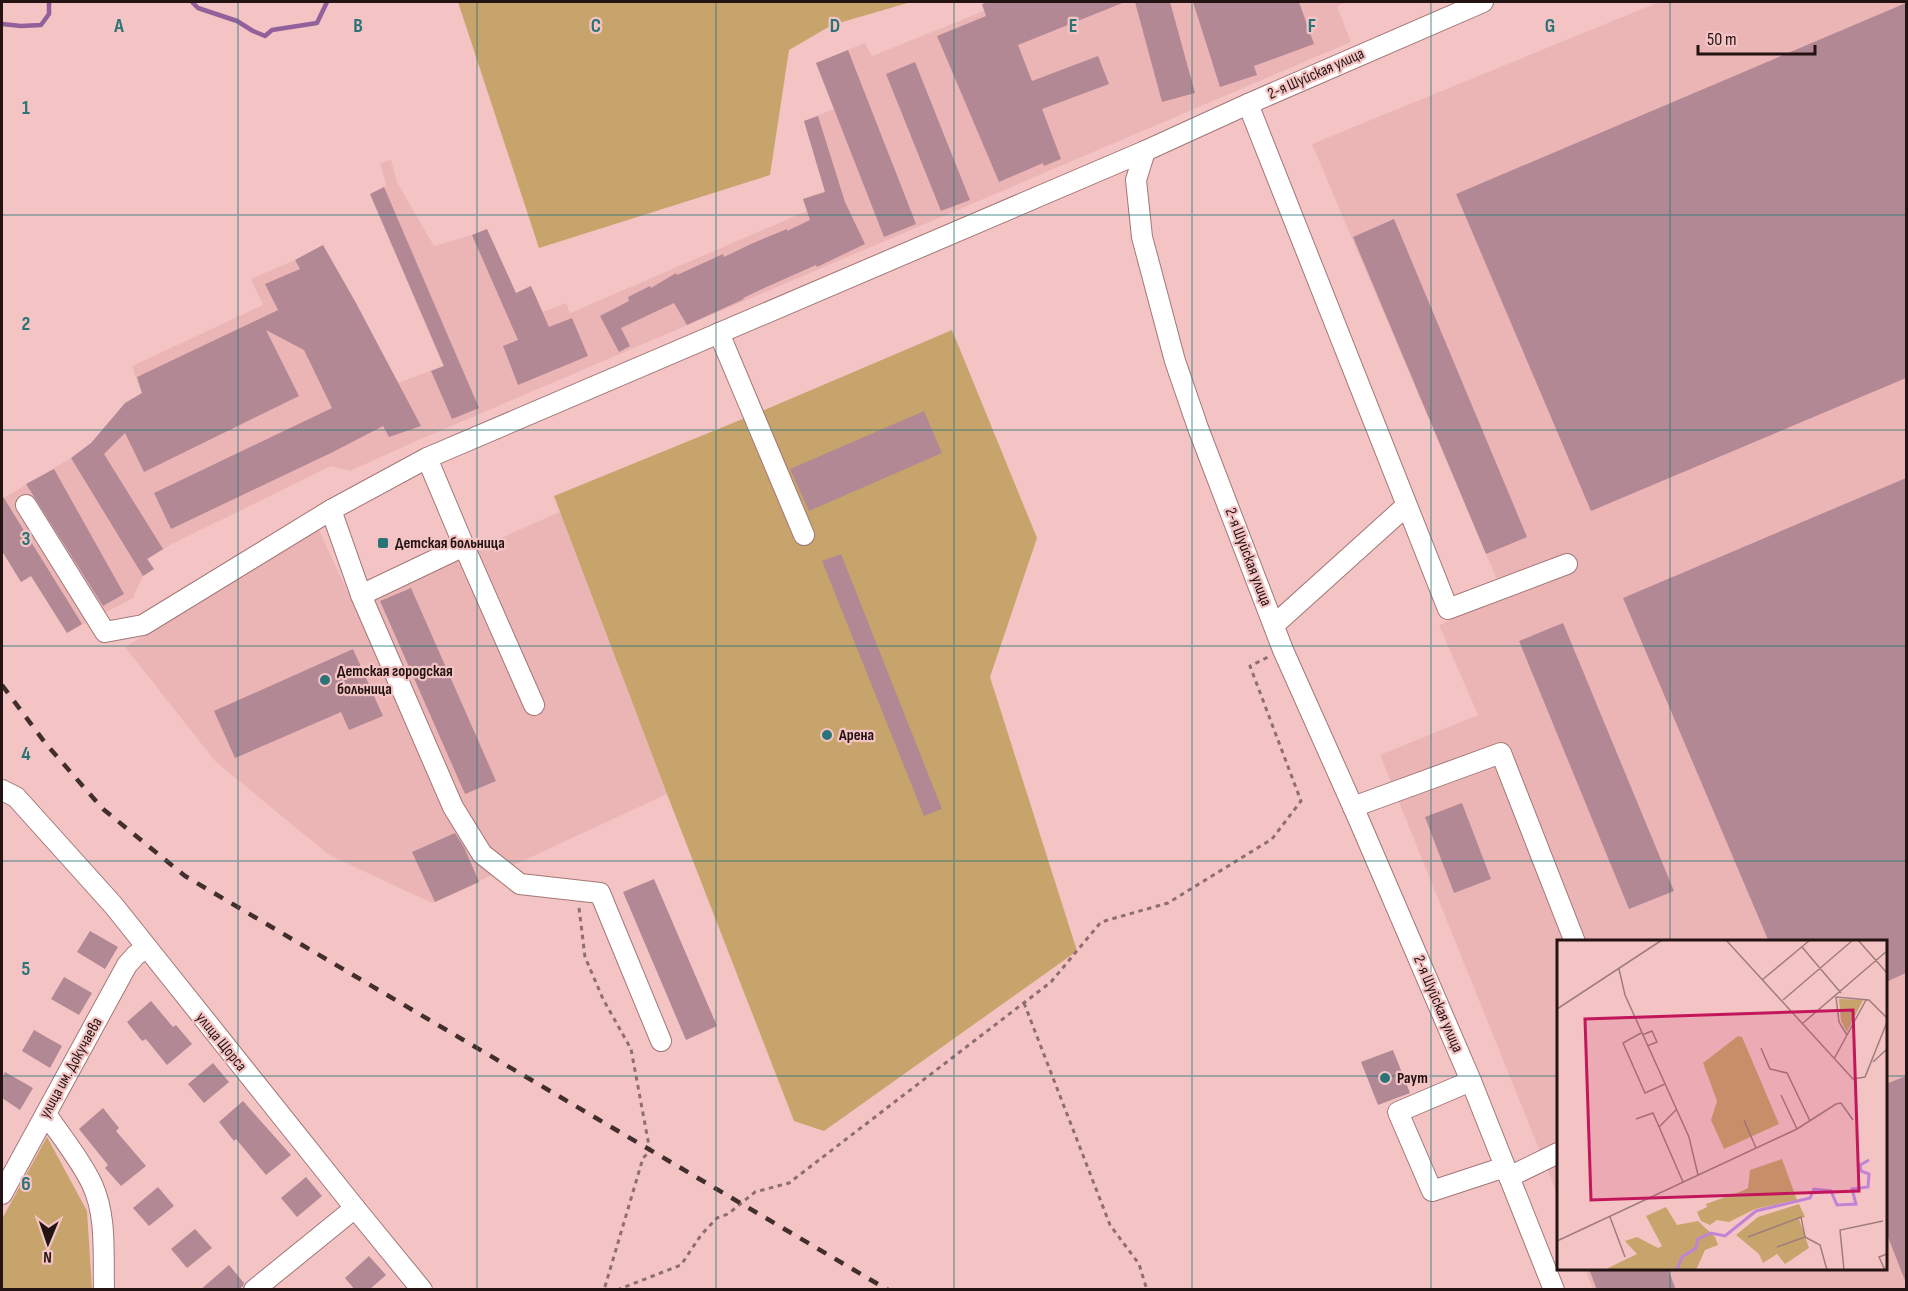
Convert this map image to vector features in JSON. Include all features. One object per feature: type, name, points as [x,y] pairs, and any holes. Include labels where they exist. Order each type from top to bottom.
[{"type":"street","name":"2-я Шуйская улица","points":[[1483,2],[1145,151],[1136,180],[1142,237],[1175,361],[1198,428],[1283,650],[1471,1081],[1554,1290]]},
{"type":"street","points":[[1248,104],[1448,609],[1567,564]]},
{"type":"street","points":[[26,505],[105,632],[142,625],[332,510],[427,458],[1145,151]]},
{"type":"street","points":[[1100,171],[1136,180]]},
{"type":"street","points":[[719,333],[804,536]]},
{"type":"street","points":[[427,458],[534,705]]},
{"type":"street","points":[[1274,625],[1406,506]]},
{"type":"street","points":[[332,510],[361,595],[453,807],[482,854],[520,884],[600,893],[661,1041]]},
{"type":"street","points":[[361,595],[464,546]]},
{"type":"street","points":[[1353,807],[1501,753],[1574,940]]},
{"type":"street","name":"улица Щорса","points":[[9,794],[114,906],[422,1290]]},
{"type":"street","name":"улица им. Докучаева","points":[[2,1194],[127,965],[146,948]]},
{"type":"street","points":[[1471,1081],[1398,1112],[1432,1191],[1507,1172],[1557,1153]]},
{"type":"street","points":[[46,1114],[92,1184],[100,1208],[104,1290]]},
{"type":"street","points":[[254,1290],[355,1208]]},
{"type":"path","points":[[617,1290],[681,1265],[717,1218],[728,1214],[755,1192],[789,1183],[1052,982],[1101,922],[1168,903],[1272,839],[1301,801],[1250,666],[1283,650]]},
{"type":"path","points":[[578,891],[585,957],[603,999],[631,1049],[650,1151],[643,1158],[604,1290]]},
{"type":"path","points":[[1024,1003],[1110,1225],[1139,1264],[1147,1290]]},
{"type":"shaded area","points":[[458,2],[911,2],[832,25],[789,50],[770,175],[539,248]]},
{"type":"shaded area","points":[[989,2],[1347,2],[1337,6],[1351,42],[350,471],[331,466],[172,544],[148,559],[154,569],[143,576],[133,598],[67,633],[31,576],[21,582],[2,551],[2,499],[71,458],[91,443],[142,394],[132,366],[263,305],[251,279],[323,245],[398,383],[443,366],[370,194],[386,185],[380,163],[391,160],[397,182],[434,246],[487,229],[516,293],[531,286],[543,312],[566,303],[570,313],[807,211],[803,199],[825,191],[804,121],[834,109],[816,63],[865,43],[872,56],[984,11],[982,4]]},
{"type":"shaded area","points":[[1659,2],[1906,2],[1906,1289],[1593,1289],[1585,1270],[1887,1270],[1887,940],[1557,940],[1557,1194],[1380,755],[1478,715],[1439,625],[1504,596],[1312,144]]},
{"type":"shaded area","name":"Арена","points":[[952,330],[1037,538],[990,677],[1077,951],[824,1131],[794,1121],[554,496]]},
{"type":"shaded area","points":[[560,512],[667,794],[432,903],[329,855],[215,761],[125,647],[318,528],[353,603]]},
{"type":"shaded area","points":[[47,1137],[87,1211],[92,1289],[2,1289],[2,1219]]},
{"type":"building","points":[[989,2],[1125,2],[1018,45],[1032,81],[1098,56],[1109,84],[1042,109],[1061,159],[1044,166],[1043,163],[999,182],[937,36],[986,16],[982,4]]},
{"type":"building","points":[[1135,2],[1170,2],[1195,93],[1162,102]]},
{"type":"building","points":[[1193,2],[1299,2],[1314,44],[1254,66],[1257,75],[1220,87]]},
{"type":"building","points":[[1906,3],[1906,378],[1591,511],[1456,194]]},
{"type":"building","points":[[848,50],[916,224],[884,237],[816,63]]},
{"type":"building","points":[[915,62],[970,200],[941,211],[886,74]]},
{"type":"building","points":[[818,116],[845,202],[865,244],[687,325],[674,303],[621,328],[630,346],[619,352],[600,316],[629,301],[628,297],[650,286],[651,288],[676,273],[677,275],[723,254],[724,257],[810,220],[803,199],[825,192],[804,121]]},
{"type":"building","points":[[384,187],[479,408],[452,419],[431,371],[444,366],[370,194]]},
{"type":"building","points":[[1394,219],[1527,537],[1486,554],[1353,237]]},
{"type":"building","points":[[487,229],[516,293],[531,286],[549,327],[572,318],[588,356],[518,385],[503,346],[518,340],[472,235]]},
{"type":"building","points":[[323,245],[421,426],[389,437],[383,426],[171,529],[154,493],[332,408],[304,350],[266,330],[299,396],[144,472],[125,433],[104,454],[163,549],[147,559],[154,569],[143,576],[71,458],[91,443],[125,403],[142,393],[137,377],[278,310],[265,284],[300,269],[295,260]]},
{"type":"building","points":[[924,411],[942,453],[809,511],[790,469]]},
{"type":"building","points":[[54,469],[124,594],[103,606],[26,484]]},
{"type":"building","points":[[1906,478],[1906,973],[1887,982],[1887,940],[1768,940],[1623,598]]},
{"type":"building","points":[[2,495],[82,624],[67,633],[31,576],[21,582],[2,551]]},
{"type":"building","points":[[841,554],[942,809],[924,816],[822,561]]},
{"type":"building","points":[[411,588],[496,781],[465,794],[380,601]]},
{"type":"building","points":[[1563,623],[1674,891],[1629,909],[1519,641]]},
{"type":"building","name":"Детская городская больница","points":[[353,649],[383,716],[349,730],[341,712],[235,758],[214,711]]},
{"type":"building","points":[[1462,803],[1491,879],[1454,893],[1425,817]]},
{"type":"building","points":[[455,833],[464,847],[479,882],[435,902],[412,852]]},
{"type":"building","points":[[654,879],[717,1026],[686,1040],[623,892]]},
{"type":"building","points":[[90,931],[118,947],[105,969],[77,952]]},
{"type":"building","points":[[64,977],[92,993],[79,1015],[51,999]]},
{"type":"building","points":[[151,1001],[173,1027],[176,1025],[192,1044],[167,1065],[146,1039],[142,1041],[127,1022]]},
{"type":"building","points":[[34,1030],[62,1046],[50,1068],[22,1051]]},
{"type":"building","name":"Раут","points":[[1393,1050],[1410,1093],[1378,1105],[1361,1062]]},
{"type":"building","points":[[213,1063],[229,1082],[204,1103],[188,1084]]},
{"type":"building","points":[[5,1072],[33,1088],[20,1110],[2,1098],[2,1078]]},
{"type":"building","points":[[1906,1076],[1906,1283],[1887,1235],[1887,1084]]},
{"type":"building","points":[[243,1101],[291,1155],[266,1175],[219,1122]]},
{"type":"building","points":[[103,1108],[119,1128],[116,1131],[146,1166],[121,1186],[105,1168],[108,1165],[79,1129]]},
{"type":"building","points":[[306,1177],[322,1196],[297,1217],[281,1198]]},
{"type":"building","points":[[158,1187],[174,1206],[149,1226],[133,1208]]},
{"type":"building","points":[[195,1229],[212,1248],[187,1268],[171,1249]]},
{"type":"building","points":[[369,1256],[386,1275],[369,1290],[355,1290],[345,1278]]},
{"type":"building","points":[[229,1265],[244,1283],[243,1286],[238,1290],[200,1290]]},
{"type":"building","points":[[1589,1270],[1668,1270],[1676,1290],[1597,1290]]},
{"type":"waterway","points":[[2,24],[41,25],[49,14],[49,2]]},
{"type":"waterway","points":[[192,2],[198,8],[237,21],[265,36],[272,30],[317,23],[327,2]]},
{"type":"railway","points":[[2,685],[46,744],[103,809],[185,876],[888,1290]]},
{"type":"place","name":"Детская больница","points":[[383,543]]},
{"type":"place","name":"Детская городская больница","points":[[325,680]]},
{"type":"place","name":"Арена","points":[[827,735]]},
{"type":"place","name":"Раут","points":[[1385,1078]]}]
